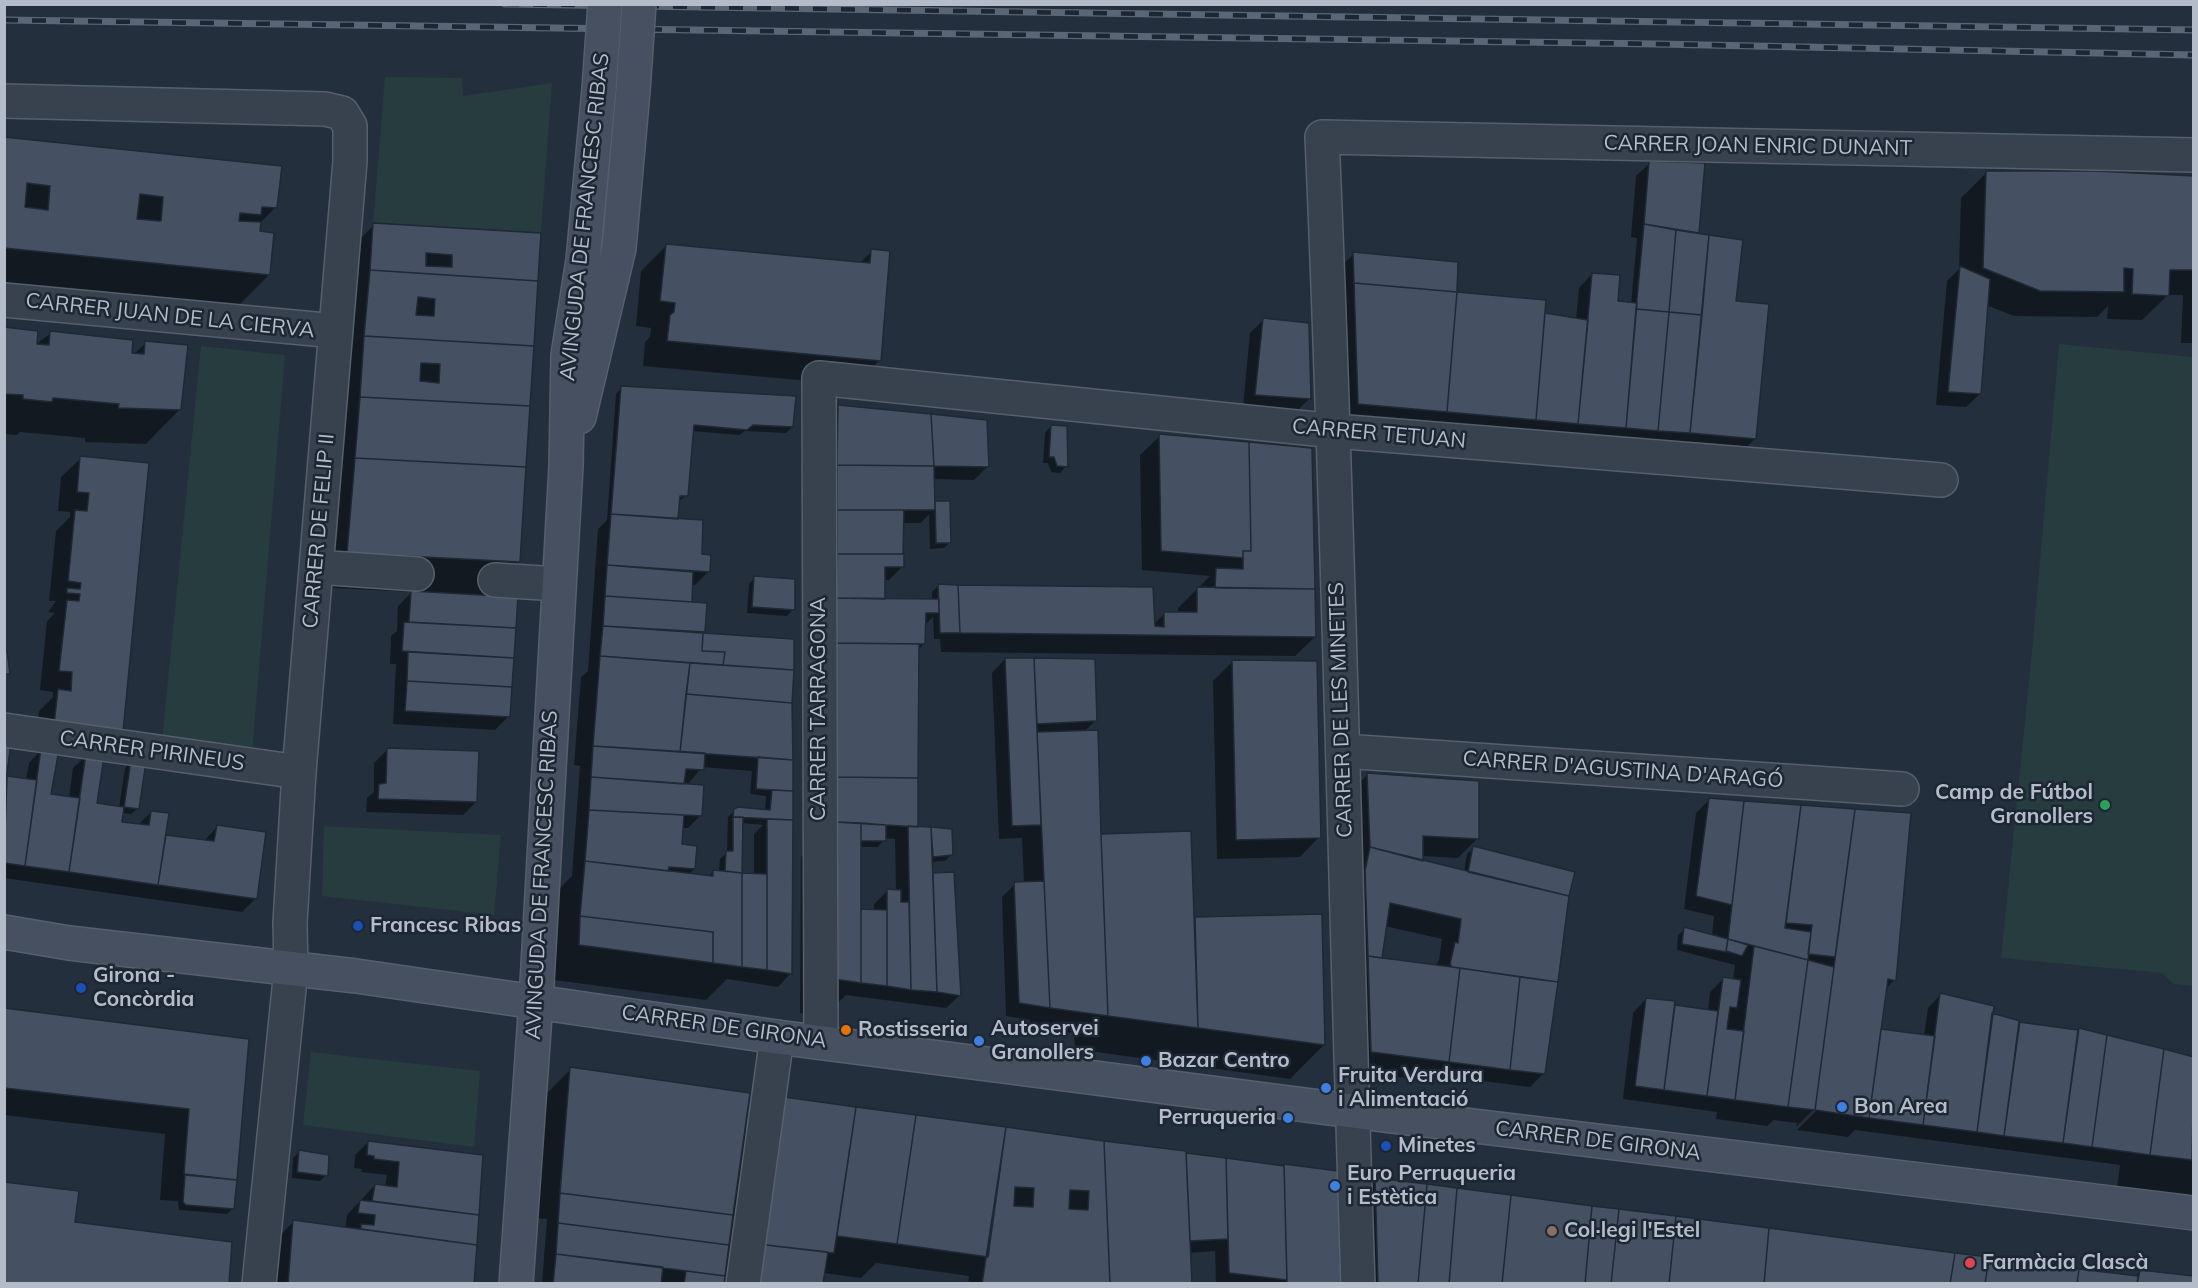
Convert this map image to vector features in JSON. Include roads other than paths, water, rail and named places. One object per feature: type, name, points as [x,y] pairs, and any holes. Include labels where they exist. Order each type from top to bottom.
[{"type":"street","name":"AVINGUDA DE FRANCESC RIBAS","points":[[516,1284],[536,1001],[566,466],[567,355],[583,260],[605,4]]},
{"type":"street","name":"AVINGUDA DE FRANCESC RIBAS","points":[[566,466],[620,248],[639,4]]},
{"type":"street","name":"CARRER DE FELIP II","points":[[4,101],[325,109],[342,113],[350,126],[336,331],[299,772],[290,923],[291,969],[259,1284]]},
{"type":"street","name":"CARRER JOAN ENRIC DUNANT","points":[[1322,137],[2193,155]]},
{"type":"street","name":"CARRER DE LES MINETES","points":[[1322,137],[1335,431],[1358,1284]]},
{"type":"street","name":"CARRER JUAN DE LA CIERVA","points":[[4,300],[336,331]]},
{"type":"street","name":"CARRER TETUAN","points":[[819,378],[1335,431],[1941,480]]},
{"type":"street","name":"CARRER TARRAGONA","points":[[819,378],[821,1041]]},
{"type":"street","points":[[316,567],[417,574]]},
{"type":"street","points":[[495,580],[558,584]]},
{"type":"street","name":"CARRER PIRINEUS","points":[[4,730],[299,772]]},
{"type":"street","name":"CARRER D'AGUSTINA D'ARAGÓ","points":[[1343,751],[1902,789]]},
{"type":"street","name":"CARRER DE GIRONA","points":[[4,932],[536,1001],[777,1037],[1352,1111],[2193,1213]]},
{"type":"street","points":[[743,1284],[777,1037]]},
{"type":"railway","points":[[505,4],[2194,30]]},
{"type":"railway","points":[[4,20],[1657,44],[2194,55]]},
{"type":"place","name":"Camp de Fútbol Granollers","points":[[2105,805]]},
{"type":"place","name":"Francesc Ribas","points":[[358,926]]},
{"type":"place","name":"Girona - Concòrdia","points":[[81,988]]},
{"type":"place","name":"Rostisseria","points":[[846,1030]]},
{"type":"place","name":"Autoservei Granollers","points":[[979,1041]]},
{"type":"place","name":"Bazar Centro","points":[[1146,1061]]},
{"type":"place","name":"Fruita Verdura i Alimentació","points":[[1326,1088]]},
{"type":"place","name":"Bon Area","points":[[1842,1107]]},
{"type":"place","name":"Perruqueria","points":[[1288,1118]]},
{"type":"place","name":"Minetes","points":[[1386,1146]]},
{"type":"place","name":"Euro Perruqueria i Estètica","points":[[1335,1186]]},
{"type":"place","name":"Col·legi l'Estel","points":[[1552,1231]]},
{"type":"place","name":"Farmàcia Clascà","points":[[1970,1263]]}]
